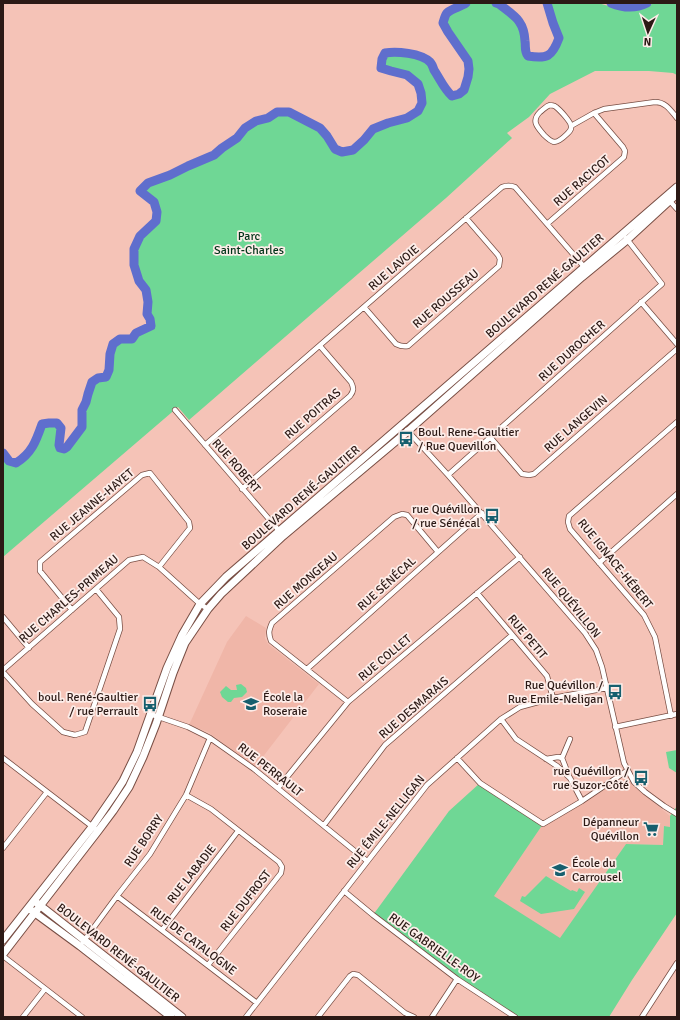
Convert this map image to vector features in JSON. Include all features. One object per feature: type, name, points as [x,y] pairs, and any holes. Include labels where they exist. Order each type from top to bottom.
[{"type":"street","points":[[571,126],[557,108],[550,105],[547,106],[535,118],[537,126],[549,140],[553,142],[560,140],[569,133],[571,126],[594,113],[609,108],[661,102],[666,105],[677,118]]},
{"type":"street","name":"RUE RACICOT","points":[[547,224],[624,157],[624,147],[594,113]]},
{"type":"street","name":"RUE LAVOIE","points":[[205,445],[502,187],[515,187],[586,270]]},
{"type":"street","name":"BOULEVARD RENÉ-GAULTIER","points":[[182,1017],[82,944],[28,908],[37,903],[98,832],[129,787],[143,757],[185,643],[208,609],[221,594],[281,534],[402,425],[625,237],[668,199],[677,187]]},
{"type":"street","name":"BOULEVARD RENÉ-GAULTIER","points":[[668,199],[677,194]]},
{"type":"street","points":[[668,199],[677,209]]},
{"type":"street","name":"RUE ROUSSEAU","points":[[364,307],[396,344],[404,347],[408,346],[497,268],[500,263],[498,256],[466,218]]},
{"type":"street","name":"RUE DUROCHER","points":[[448,475],[662,284],[625,237]]},
{"type":"street","name":"BOULEVARD RENÉ-GAULTIER","points":[[34,913],[37,903],[104,811],[123,781],[136,752],[179,640],[200,604],[226,577],[408,431],[586,270]]},
{"type":"street","points":[[641,302],[677,344]]},
{"type":"street","name":"RUE POITRAS","points":[[242,489],[353,392],[354,387],[351,382],[320,346]]},
{"type":"street","name":"RUE LANGEVIN","points":[[490,437],[522,474],[534,474],[677,349]]},
{"type":"street","name":"RUE ROBERT","points":[[175,410],[281,534]]},
{"type":"street","name":"RUE IGNACE-HÉBERT","points":[[670,716],[655,637],[644,615],[570,529],[568,522],[569,516],[677,422]]},
{"type":"street","name":"RUE QUÉVILLON","points":[[402,425],[482,513],[585,633],[596,650],[602,667],[624,763],[634,782],[644,792],[677,814]]},
{"type":"street","name":"RUE JEANNE-HAYET","points":[[72,610],[40,571],[40,562],[142,475],[150,473],[189,522],[190,528],[159,567]]},
{"type":"street","points":[[599,563],[677,494]]},
{"type":"street","name":"RUE SÉNÉCAL","points":[[307,669],[482,513]]},
{"type":"street","name":"RUE MONGEAU","points":[[348,702],[275,645],[268,635],[272,623],[394,517],[402,514],[407,515],[438,552]]},
{"type":"street","name":"RUE COLLET","points":[[278,788],[348,702],[520,557]]},
{"type":"street","name":"RUE CHARLES-PRIMEAU","points":[[3,671],[129,560],[143,558],[159,567],[200,604],[208,609]]},
{"type":"street","points":[[3,671],[32,704],[63,732],[75,736],[85,732],[120,629],[119,617],[96,589]]},
{"type":"street","name":"RUE PETIT","points":[[477,594],[547,676],[553,698]]},
{"type":"street","points":[[3,617],[29,648]]},
{"type":"street","name":"RUE DESMARAIS","points":[[324,825],[385,746],[512,635]]},
{"type":"street","name":"RUE ÉMILE-NELLIGAN","points":[[246,1017],[427,785],[502,720],[520,707],[553,698],[607,688]]},
{"type":"street","name":"RUE PERRAULT","points":[[150,714],[188,727],[210,738],[254,769],[367,861]]},
{"type":"street","points":[[615,726],[677,714]]},
{"type":"street","points":[[502,720],[516,739],[557,766],[570,778]]},
{"type":"street","name":"RUE BORRY","points":[[82,944],[150,854],[186,795],[210,738]]},
{"type":"street","points":[[570,739],[562,758],[582,801]]},
{"type":"street","points":[[546,759],[558,757],[562,758]]},
{"type":"street","points":[[3,758],[98,832]]},
{"type":"street","points":[[457,758],[480,784],[543,824],[582,801],[628,770]]},
{"type":"street","points":[[3,848],[47,792]]},
{"type":"street","name":"RUE DUFROST","points":[[186,795],[211,809],[279,862],[282,867],[281,873],[208,965]]},
{"type":"street","name":"RUE LABADIE","points":[[162,930],[238,831]]},
{"type":"street","name":"RUE GABRIELLE-ROY","points":[[344,891],[372,915],[457,979],[515,1017]]},
{"type":"street","name":"RUE DE CATALOGNE","points":[[117,896],[257,1003]]},
{"type":"street","name":"BOULEVARD RENÉ-GAULTIER","points":[[37,903],[82,944],[171,1017]]},
{"type":"street","points":[[3,940],[28,908]]},
{"type":"street","points":[[34,913],[3,955],[82,1017]]},
{"type":"street","points":[[642,1017],[677,964]]},
{"type":"street","points":[[318,1017],[350,976],[353,974],[358,974],[405,1013],[414,1017]]},
{"type":"street","points":[[432,1017],[457,979]]},
{"type":"street","points":[[23,1017],[45,988]]},
{"type":"shaded area","name":"École la Roseraie","points":[[246,616],[266,628],[265,638],[268,644],[319,684],[255,767],[208,732],[189,725],[227,642]]},
{"type":"shaded area","points":[[624,779],[633,782],[644,794],[670,816],[670,827],[664,826],[663,845],[626,844],[560,939],[493,896],[543,824]]},
{"type":"green space","name":"Parc Saint-Charles","points":[[466,3],[499,4],[514,15],[523,28],[528,56],[544,57],[551,53],[559,38],[547,3],[598,3],[626,11],[644,8],[654,3],[677,3],[677,75],[673,73],[649,71],[595,71],[550,94],[529,117],[507,133],[512,138],[446,198],[189,420],[178,407],[3,557],[3,453],[9,461],[16,463],[30,451],[42,424],[49,423],[57,423],[61,428],[59,445],[60,448],[64,449],[67,447],[82,427],[82,410],[92,382],[98,378],[106,377],[109,370],[110,354],[113,344],[120,339],[132,339],[136,333],[151,326],[150,319],[147,314],[148,302],[146,290],[139,281],[134,265],[134,249],[140,236],[156,221],[157,212],[154,202],[140,191],[148,183],[170,175],[214,155],[237,138],[245,128],[256,121],[268,118],[277,112],[289,112],[320,128],[335,149],[342,152],[353,150],[373,129],[407,118],[418,111],[422,103],[418,84],[407,75],[381,68],[382,59],[385,53],[408,53],[426,59],[430,62],[442,84],[449,93],[452,96],[459,94],[464,90],[468,77],[468,62],[443,23],[447,13]]},
{"type":"green space","points":[[241,684],[246,688],[247,692],[242,697],[234,698],[231,702],[228,702],[222,697],[220,692],[226,686],[231,690],[237,690],[236,685]]},
{"type":"green space","points":[[677,750],[677,773],[669,768],[666,752]]},
{"type":"green space","points":[[480,783],[543,824],[494,896],[560,938],[626,844],[663,845],[664,826],[670,827],[670,816],[677,806],[677,913],[609,1017],[515,1017],[457,979],[373,915],[449,811]]},
{"type":"green space","points":[[546,876],[571,891],[577,892],[579,888],[585,892],[574,909],[541,914],[520,901],[522,896],[525,897]]},
{"type":"waterway","points":[[3,453],[9,461],[16,463],[30,451],[42,424],[49,423],[57,423],[61,428],[59,445],[60,448],[64,449],[67,447],[82,427],[82,410],[92,382],[98,378],[106,377],[109,370],[110,354],[113,344],[120,339],[132,339],[136,333],[151,326],[150,319],[147,314],[148,302],[146,290],[139,281],[134,265],[134,249],[140,236],[156,221],[157,212],[154,202],[140,191],[148,183],[170,175],[214,155],[237,138],[245,128],[256,121],[268,118],[277,112],[289,112],[320,128],[335,149],[342,152],[353,150],[373,129],[407,118],[418,111],[422,103],[418,84],[407,75],[381,68],[382,59],[385,53],[408,53],[426,59],[430,62],[442,84],[449,93],[452,96],[459,94],[464,90],[468,77],[468,61],[443,23],[447,13],[466,3]]},
{"type":"waterway","points":[[496,3],[514,15],[520,23],[523,28],[528,56],[540,57],[544,57],[551,53],[559,38],[547,3]]},
{"type":"waterway","points":[[611,3],[629,7],[647,3]]},
{"type":"place","name":"Boul. Rene-Gaultier / Rue Quevillon","points":[[406,439]]},
{"type":"place","name":"rue Quévillon / rue Sénécal","points":[[492,516]]},
{"type":"place","name":"Rue Quévillon / Rue Emile-Neligan","points":[[615,692]]},
{"type":"place","name":"boul. René-Gaultier / rue Perrault","points":[[150,704]]},
{"type":"place","name":"École la Roseraie","points":[[251,704]]},
{"type":"place","name":"rue Quévillon / rue Suzor-Côté","points":[[641,778]]},
{"type":"place","name":"Dépanneur Quévillon","points":[[651,829]]},
{"type":"place","name":"École du Carrousel","points":[[560,870]]}]
